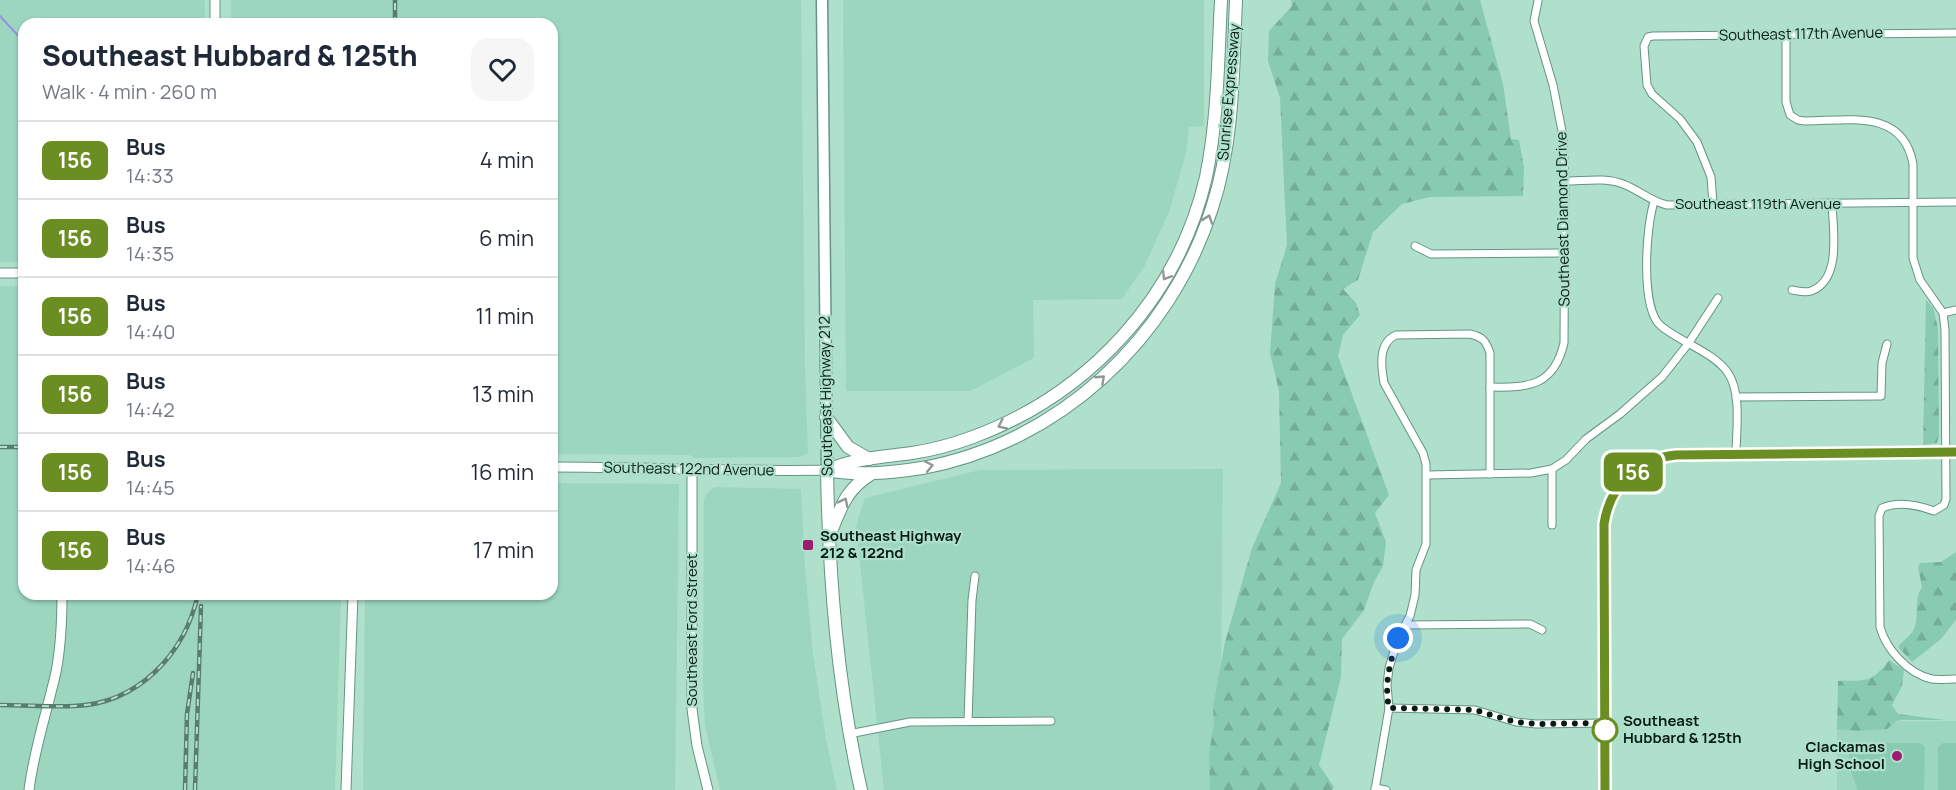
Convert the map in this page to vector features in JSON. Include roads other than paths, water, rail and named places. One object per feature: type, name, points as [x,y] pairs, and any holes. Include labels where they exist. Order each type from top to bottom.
[{"type":"highway","name":"Sunrise Expressway","points":[[827,470],[846,462],[940,447],[971,438],[1010,422],[1046,402],[1090,369],[1135,322],[1157,292],[1181,247],[1206,177],[1215,114],[1221,0]]},
{"type":"highway","name":"Sunrise Expressway","points":[[827,470],[847,474],[904,471],[950,462],[997,445],[1034,428],[1074,402],[1128,354],[1166,306],[1188,268],[1202,238],[1221,177],[1228,138],[1236,0]]},
{"type":"highway","points":[[826,417],[848,447],[869,459]]},
{"type":"highway","name":"Southeast Highway 212","points":[[827,470],[835,631],[849,734],[861,790]]},
{"type":"highway","points":[[829,538],[852,487],[871,474]]},
{"type":"main road","points":[[215,0],[215,18]]},
{"type":"main road","name":"Southeast Highway 212","points":[[822,0],[827,470]]},
{"type":"main road","points":[[0,273],[18,273]]},
{"type":"main road","points":[[1605,790],[1604,524],[1615,492],[1631,473],[1642,465],[1662,457],[1956,452]]},
{"type":"main road","name":"Southeast 122nd Avenue","points":[[558,467],[827,470]]},
{"type":"main road","name":"Southeast Ford Street","points":[[692,469],[692,709],[701,766],[708,790]]},
{"type":"main road","points":[[29,790],[34,753],[48,705],[59,653],[62,600]]},
{"type":"main road","points":[[346,790],[353,600]]},
{"type":"street","name":"Southeast Diamond Drive","points":[[1490,387],[1526,387],[1537,383],[1546,377],[1559,360],[1564,343],[1565,181],[1559,111],[1534,21],[1538,1]]},
{"type":"street","name":"Southeast 117th Avenue","points":[[1713,204],[1711,177],[1697,142],[1680,119],[1652,94],[1647,85],[1644,46],[1646,39],[1653,36],[1956,33]]},
{"type":"street","points":[[1786,34],[1786,102],[1790,116],[1805,121],[1878,122],[1891,126],[1907,143],[1911,151],[1913,164],[1912,246],[1916,269],[1920,280],[1943,314],[1945,330],[1946,499],[1944,505],[1934,511],[1919,505],[1882,507],[1879,516],[1880,627],[1883,638],[1890,648],[1918,674],[1933,679],[1956,679]]},
{"type":"street","name":"Southeast 119th Avenue","points":[[1565,181],[1615,181],[1631,187],[1654,202],[1667,205],[1956,202]]},
{"type":"street","points":[[1654,202],[1648,221],[1649,305],[1652,315],[1659,325],[1717,362],[1729,374],[1736,397],[1736,454]]},
{"type":"street","points":[[1792,291],[1809,292],[1821,284],[1829,274],[1834,256],[1832,204]]},
{"type":"street","points":[[1415,246],[1431,254],[1565,253]]},
{"type":"street","points":[[1427,475],[1532,473],[1552,469],[1566,460],[1595,431],[1651,388],[1688,344],[1718,298]]},
{"type":"street","points":[[1943,314],[1956,310]]},
{"type":"street","points":[[1386,790],[1375,789],[1389,708],[1387,684],[1389,668],[1415,595],[1416,570],[1426,544],[1427,475],[1423,453],[1384,383],[1382,373],[1382,353],[1386,342],[1396,334],[1470,334],[1480,336],[1486,341],[1490,353],[1490,474]]},
{"type":"street","points":[[1736,397],[1881,396],[1882,363],[1887,344]]},
{"type":"street","points":[[1552,469],[1552,525]]},
{"type":"street","points":[[968,721],[972,600],[975,576]]},
{"type":"street","points":[[1406,625],[1530,624],[1542,630]]},
{"type":"street","points":[[1389,708],[1475,710],[1515,722],[1536,724],[1605,723]]},
{"type":"street","points":[[849,734],[910,722],[1051,721]]},
{"type":"waterway","points":[[0,16],[18,36]]},
{"type":"railway","points":[[395,0],[395,18]]},
{"type":"railway","points":[[0,447],[18,447]]},
{"type":"railway","points":[[0,705],[74,706],[97,703],[119,696],[138,686],[170,655],[182,637],[196,600]]},
{"type":"railway","points":[[195,790],[201,606]]},
{"type":"railway","points":[[185,790],[187,714],[193,673]]},
{"type":"place","name":"Southeast Highway 212 & 122nd","points":[[808,545]]},
{"type":"place","name":"Southeast Hubbard & 125th","points":[[1605,730]]},
{"type":"place","name":"Clackamas High School","points":[[1897,756]]}]
